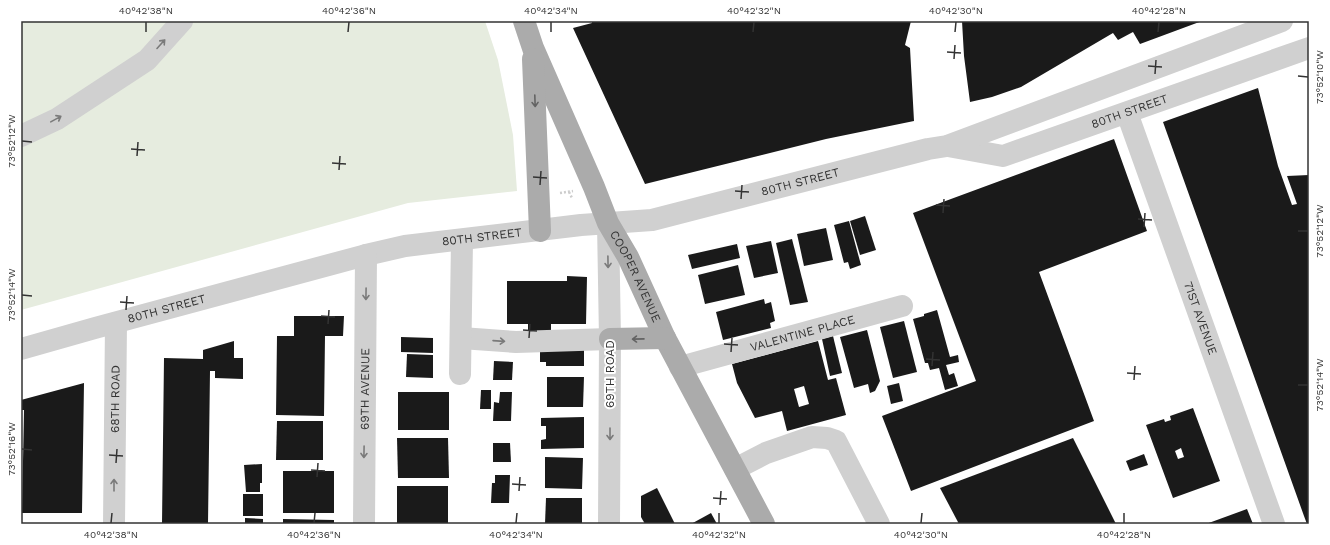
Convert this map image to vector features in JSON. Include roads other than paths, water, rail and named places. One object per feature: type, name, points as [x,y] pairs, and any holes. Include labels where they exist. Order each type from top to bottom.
[{"type":"main road","name":"COOPER AVENUE","points":[[524,21],[533,48],[591,180],[608,223],[628,257],[680,367],[764,524]]},
{"type":"main road","points":[[533,48],[540,231]]},
{"type":"main road","points":[[610,339],[665,338]]},
{"type":"street","points":[[21,136],[57,119],[147,60],[182,21]]},
{"type":"street","name":"80TH STREET","points":[[21,350],[116,322],[366,255],[405,246],[608,223],[652,220],[811,178],[928,149],[947,146],[1282,21]]},
{"type":"street","name":"80TH STREET","points":[[947,146],[1003,156],[1309,48]]},
{"type":"street","name":"71ST AVENUE","points":[[1127,113],[1274,524]]},
{"type":"street","name":"69TH ROAD","points":[[608,223],[610,339],[609,524]]},
{"type":"street","points":[[460,374],[462,240]]},
{"type":"street","name":"69TH AVENUE","points":[[364,524],[366,255]]},
{"type":"street","name":"VALENTINE PLACE","points":[[680,367],[902,306]]},
{"type":"street","name":"68TH ROAD","points":[[114,524],[116,322]]},
{"type":"street","points":[[460,338],[516,342],[610,339]]},
{"type":"street","points":[[735,469],[766,452],[812,438],[827,438],[836,441],[879,524]]}]
